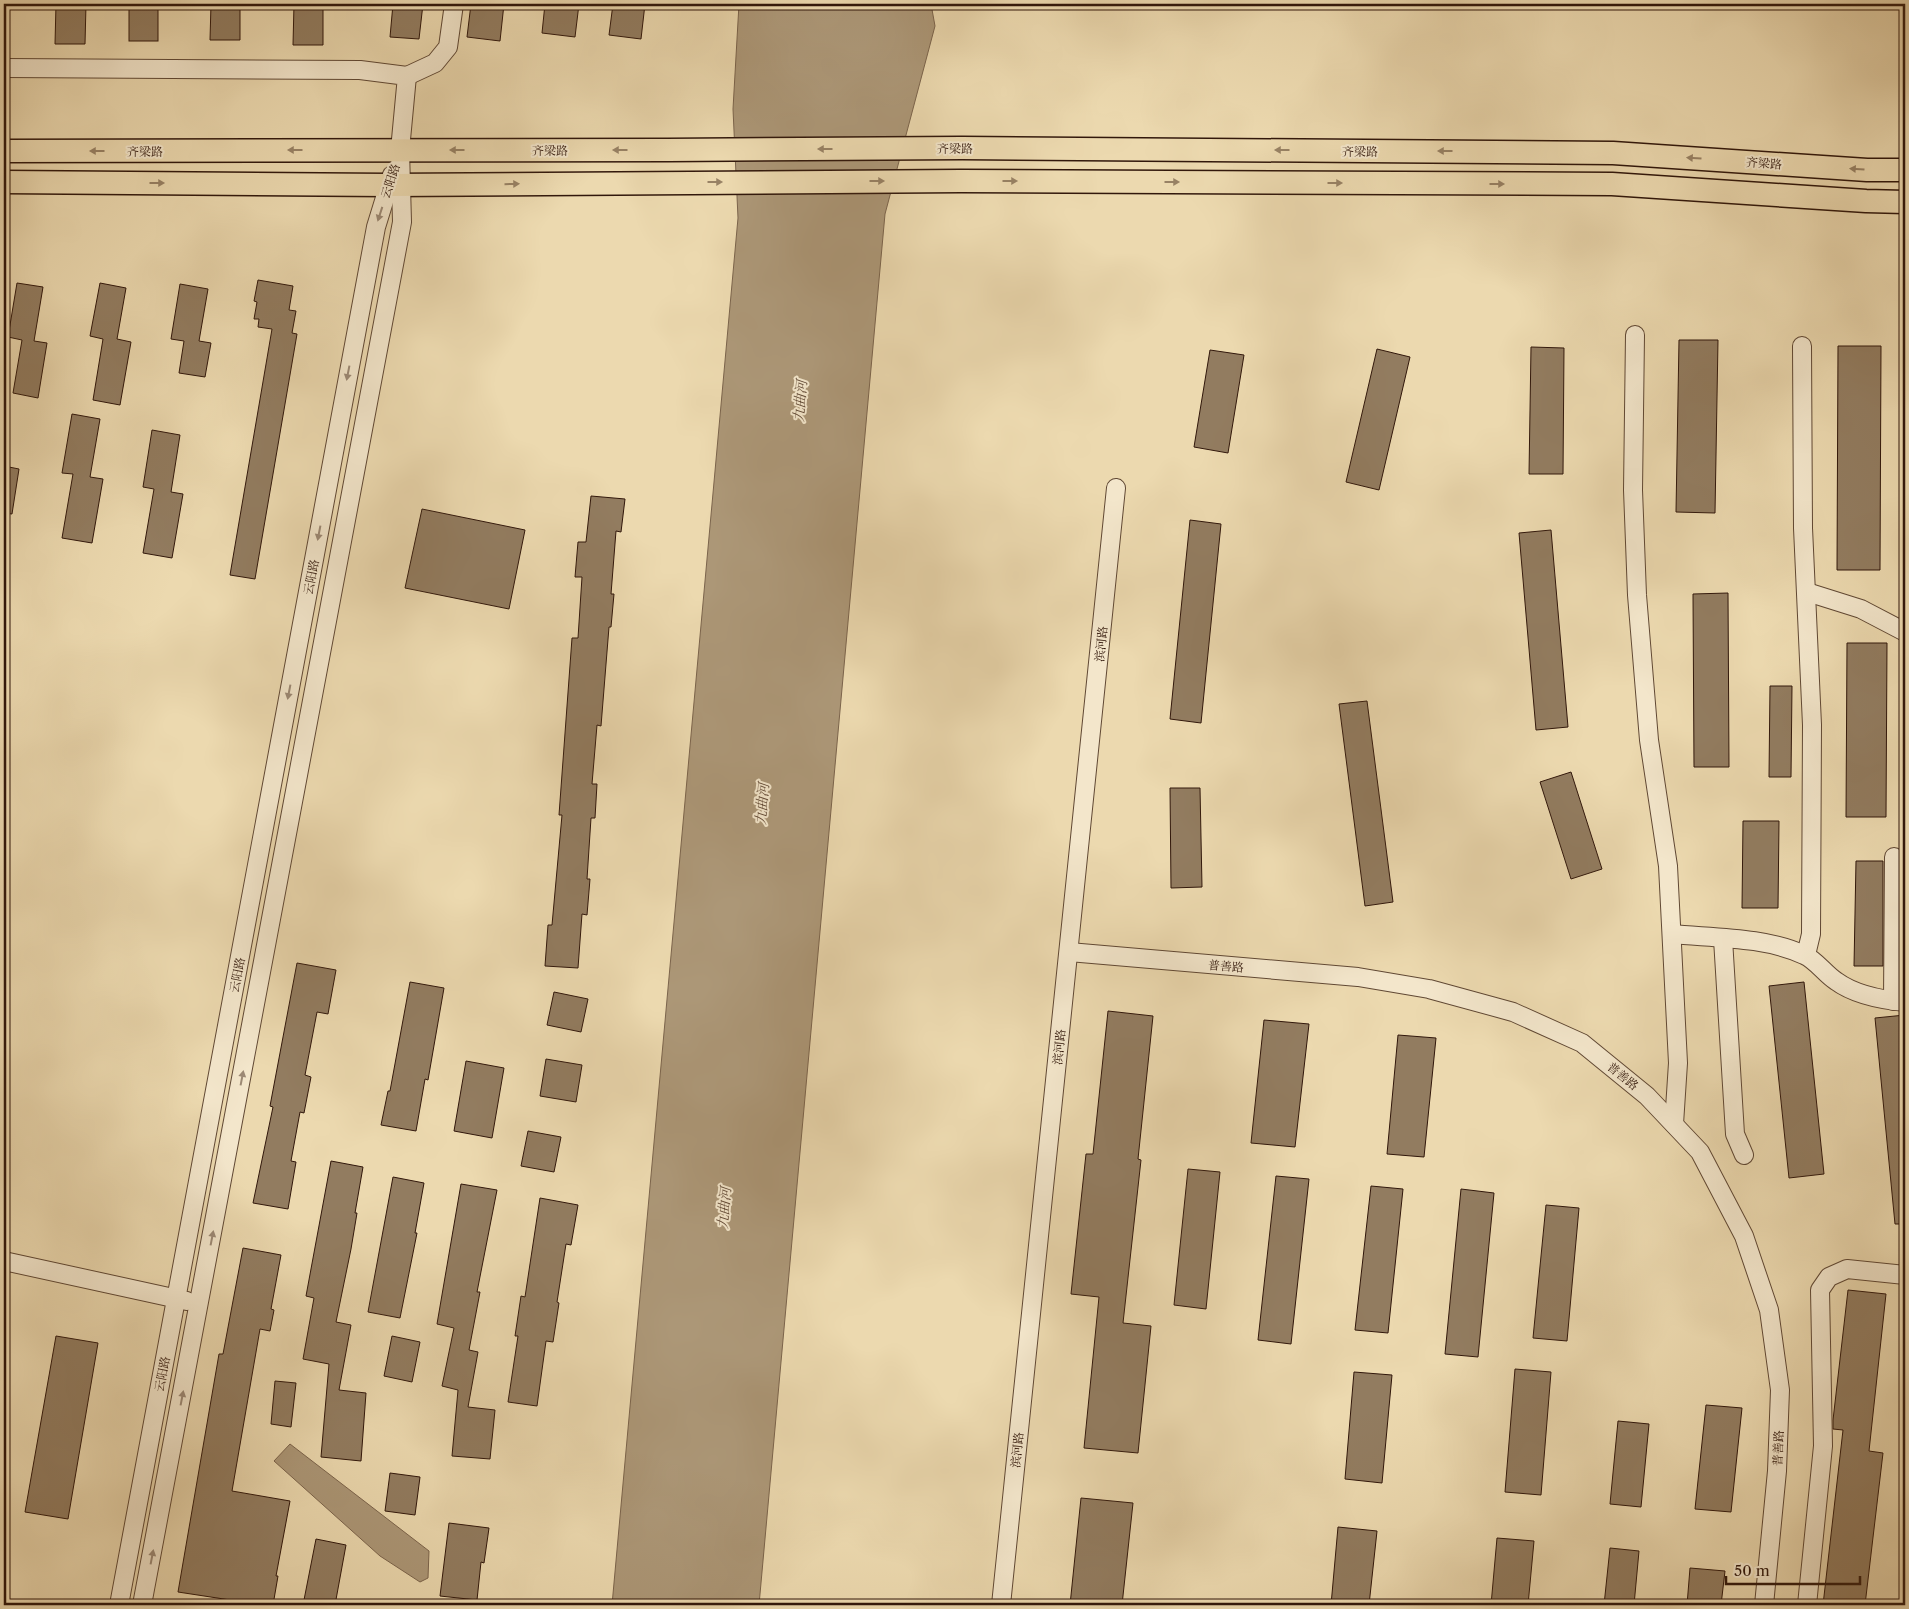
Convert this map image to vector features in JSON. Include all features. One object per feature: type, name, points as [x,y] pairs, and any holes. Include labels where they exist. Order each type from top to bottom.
[{"type":"main road","name":"齐梁路","points":[[4,151],[962,148],[1613,152],[1867,170],[1905,170]]},
{"type":"main road","points":[[4,182],[395,185],[961,181],[1612,184],[1905,202]]},
{"type":"street","points":[[4,68],[360,70],[407,76],[435,63],[448,47],[454,4]]},
{"type":"street","name":"云阳路","points":[[119,1605],[374,237],[395,185],[407,76]]},
{"type":"street","name":"云阳路","points":[[142,1605],[402,222],[395,185]]},
{"type":"street","points":[[1635,335],[1633,490],[1637,596],[1649,740],[1668,866],[1678,1063],[1674,1124]]},
{"type":"street","points":[[1802,346],[1803,528],[1812,735],[1811,934],[1806,956]]},
{"type":"street","name":"滨河路","points":[[1001,1605],[1070,952],[1116,488]]},
{"type":"street","points":[[1807,592],[1861,609],[1905,632]]},
{"type":"street","points":[[1672,934],[1754,942],[1785,948],[1806,956],[1850,990],[1899,1001],[1894,857]]},
{"type":"street","points":[[1723,939],[1735,1134],[1744,1155]]},
{"type":"street","name":"普善路","points":[[1070,952],[1358,977],[1429,988],[1513,1012],[1582,1043],[1647,1096],[1700,1152],[1744,1236],[1769,1310],[1780,1390],[1778,1471],[1764,1605]]},
{"type":"street","points":[[4,1261],[199,1304]]},
{"type":"street","points":[[1807,1605],[1823,1446],[1824,1402],[1820,1290],[1829,1276],[1847,1269],[1905,1275]]},
{"type":"water","name":"九曲河","points":[[739,4],[931,4],[935,26],[885,214],[759,1605],[612,1605],[738,218],[733,109]]},
{"type":"water","points":[[290,1444],[429,1551],[428,1578],[420,1582],[380,1556],[274,1461]]},
{"type":"building","points":[[56,4],[86,4],[85,44],[55,44]]},
{"type":"building","points":[[129,4],[158,4],[158,41],[129,41]]},
{"type":"building","points":[[211,4],[240,4],[240,40],[210,40]]},
{"type":"building","points":[[294,4],[323,4],[323,45],[293,45]]},
{"type":"building","points":[[393,4],[423,4],[419,39],[390,37]]},
{"type":"building","points":[[471,4],[504,4],[500,41],[467,37]]},
{"type":"building","points":[[545,4],[579,4],[575,37],[542,33]]},
{"type":"building","points":[[613,4],[645,4],[641,39],[609,35]]},
{"type":"building","points":[[258,280],[293,286],[289,310],[296,311],[292,333],[297,334],[255,579],[230,575],[272,329],[258,327],[259,319],[254,319],[257,302],[254,301]]},
{"type":"building","points":[[17,283],[43,287],[34,341],[47,343],[38,398],[13,393],[22,340],[8,337]]},
{"type":"building","points":[[100,283],[126,288],[117,339],[131,342],[120,405],[93,400],[103,339],[90,336]]},
{"type":"building","points":[[180,284],[208,289],[199,341],[211,343],[205,377],[179,373],[184,341],[171,339]]},
{"type":"building","points":[[1679,340],[1718,340],[1715,513],[1676,512]]},
{"type":"building","points":[[1838,346],[1881,346],[1880,570],[1837,570]]},
{"type":"building","points":[[1531,347],[1564,348],[1563,474],[1529,474]]},
{"type":"building","points":[[1377,349],[1410,357],[1379,490],[1346,482]]},
{"type":"building","points":[[1210,350],[1244,355],[1228,453],[1194,447]]},
{"type":"building","points":[[72,414],[100,419],[90,477],[103,479],[92,543],[62,538],[73,474],[62,473]]},
{"type":"building","points":[[152,430],[180,435],[171,492],[183,494],[172,558],[143,553],[154,489],[143,487]]},
{"type":"building","points":[[4,466],[19,469],[12,514],[4,513]]},
{"type":"building","points":[[591,496],[625,499],[621,532],[616,531],[611,594],[614,594],[611,627],[609,627],[601,726],[597,725],[592,784],[597,784],[595,818],[591,818],[587,879],[590,879],[587,915],[582,914],[578,968],[545,966],[548,925],[552,925],[562,815],[559,815],[572,638],[578,638],[582,577],[575,577],[578,542],[586,542]]},
{"type":"building","points":[[422,509],[525,530],[509,609],[405,588]]},
{"type":"building","points":[[1190,520],[1221,524],[1201,723],[1170,719]]},
{"type":"building","points":[[1551,530],[1568,727],[1536,730],[1519,533]]},
{"type":"building","points":[[1728,593],[1729,767],[1694,767],[1693,594]]},
{"type":"building","points":[[1847,643],[1887,643],[1886,817],[1846,817]]},
{"type":"building","points":[[1770,686],[1792,686],[1791,777],[1769,777]]},
{"type":"building","points":[[1367,701],[1393,902],[1365,906],[1339,704]]},
{"type":"building","points":[[1571,772],[1602,869],[1571,879],[1540,782]]},
{"type":"building","points":[[1170,788],[1200,788],[1202,887],[1171,888]]},
{"type":"building","points":[[1743,821],[1779,821],[1778,908],[1742,908]]},
{"type":"building","points":[[1856,861],[1883,861],[1883,966],[1854,966]]},
{"type":"building","points":[[297,963],[336,970],[328,1014],[317,1012],[305,1075],[311,1077],[304,1113],[300,1112],[291,1161],[296,1162],[288,1209],[253,1203],[273,1107],[270,1106]]},
{"type":"building","points":[[410,982],[444,988],[428,1080],[425,1079],[416,1131],[381,1125],[388,1091],[390,1091]]},
{"type":"building","points":[[1804,982],[1824,1174],[1789,1178],[1769,986]]},
{"type":"building","points":[[554,992],[588,999],[581,1032],[547,1025]]},
{"type":"building","points":[[1108,1011],[1153,1016],[1138,1159],[1141,1160],[1123,1323],[1151,1326],[1138,1453],[1084,1448],[1099,1297],[1071,1294],[1086,1154],[1093,1154]]},
{"type":"building","points":[[1905,1015],[1905,1224],[1895,1224],[1875,1018]]},
{"type":"building","points":[[1264,1020],[1309,1024],[1295,1147],[1251,1143]]},
{"type":"building","points":[[1398,1035],[1436,1038],[1424,1157],[1387,1154]]},
{"type":"building","points":[[546,1059],[582,1065],[576,1102],[540,1096]]},
{"type":"building","points":[[466,1061],[504,1068],[492,1138],[454,1131]]},
{"type":"building","points":[[528,1131],[561,1137],[554,1172],[521,1166]]},
{"type":"building","points":[[331,1161],[363,1167],[351,1249],[336,1322],[351,1325],[339,1390],[366,1393],[361,1461],[321,1457],[329,1364],[303,1359],[314,1298],[306,1296]]},
{"type":"building","points":[[1188,1169],[1220,1172],[1206,1309],[1174,1305]]},
{"type":"building","points":[[1276,1176],[1309,1179],[1291,1344],[1258,1340]]},
{"type":"building","points":[[393,1177],[424,1183],[415,1233],[417,1233],[400,1318],[368,1312]]},
{"type":"building","points":[[461,1184],[497,1190],[477,1292],[480,1292],[469,1350],[478,1352],[468,1407],[495,1410],[490,1459],[452,1456],[458,1390],[442,1386],[454,1328],[437,1324]]},
{"type":"building","points":[[1371,1186],[1403,1189],[1388,1333],[1355,1330]]},
{"type":"building","points":[[1461,1189],[1494,1193],[1478,1357],[1445,1354]]},
{"type":"building","points":[[540,1198],[578,1205],[571,1245],[566,1244],[553,1342],[546,1341],[537,1406],[508,1402],[518,1336],[515,1336],[521,1296],[525,1297]]},
{"type":"building","points":[[1546,1205],[1579,1208],[1567,1341],[1533,1338]]},
{"type":"building","points":[[243,1248],[281,1255],[271,1309],[274,1310],[270,1331],[260,1329],[232,1491],[290,1501],[276,1576],[278,1576],[273,1605],[178,1592],[219,1354],[223,1354]]},
{"type":"building","points":[[1848,1290],[1886,1294],[1869,1451],[1883,1453],[1865,1605],[1823,1605],[1843,1430],[1833,1429],[1833,1420]]},
{"type":"building","points":[[56,1336],[98,1343],[68,1519],[25,1512]]},
{"type":"building","points":[[392,1336],[420,1342],[412,1382],[384,1376]]},
{"type":"building","points":[[1515,1369],[1551,1372],[1541,1495],[1505,1492]]},
{"type":"building","points":[[1354,1372],[1392,1375],[1382,1483],[1345,1479]]},
{"type":"building","points":[[275,1381],[296,1383],[291,1427],[271,1424]]},
{"type":"building","points":[[1706,1405],[1742,1408],[1731,1512],[1695,1509]]},
{"type":"building","points":[[1618,1421],[1649,1424],[1641,1507],[1610,1504]]},
{"type":"building","points":[[390,1473],[420,1477],[415,1515],[385,1511]]},
{"type":"building","points":[[1081,1498],[1133,1503],[1122,1605],[1070,1605]]},
{"type":"building","points":[[449,1523],[489,1528],[484,1563],[481,1562],[477,1600],[440,1596]]},
{"type":"building","points":[[1338,1527],[1377,1531],[1369,1605],[1331,1605]]},
{"type":"building","points":[[1497,1538],[1534,1541],[1528,1605],[1491,1605]]},
{"type":"building","points":[[316,1539],[346,1545],[335,1605],[303,1605]]},
{"type":"building","points":[[1610,1548],[1639,1551],[1634,1605],[1604,1605]]},
{"type":"building","points":[[1690,1568],[1725,1571],[1721,1605],[1687,1605]]}]
